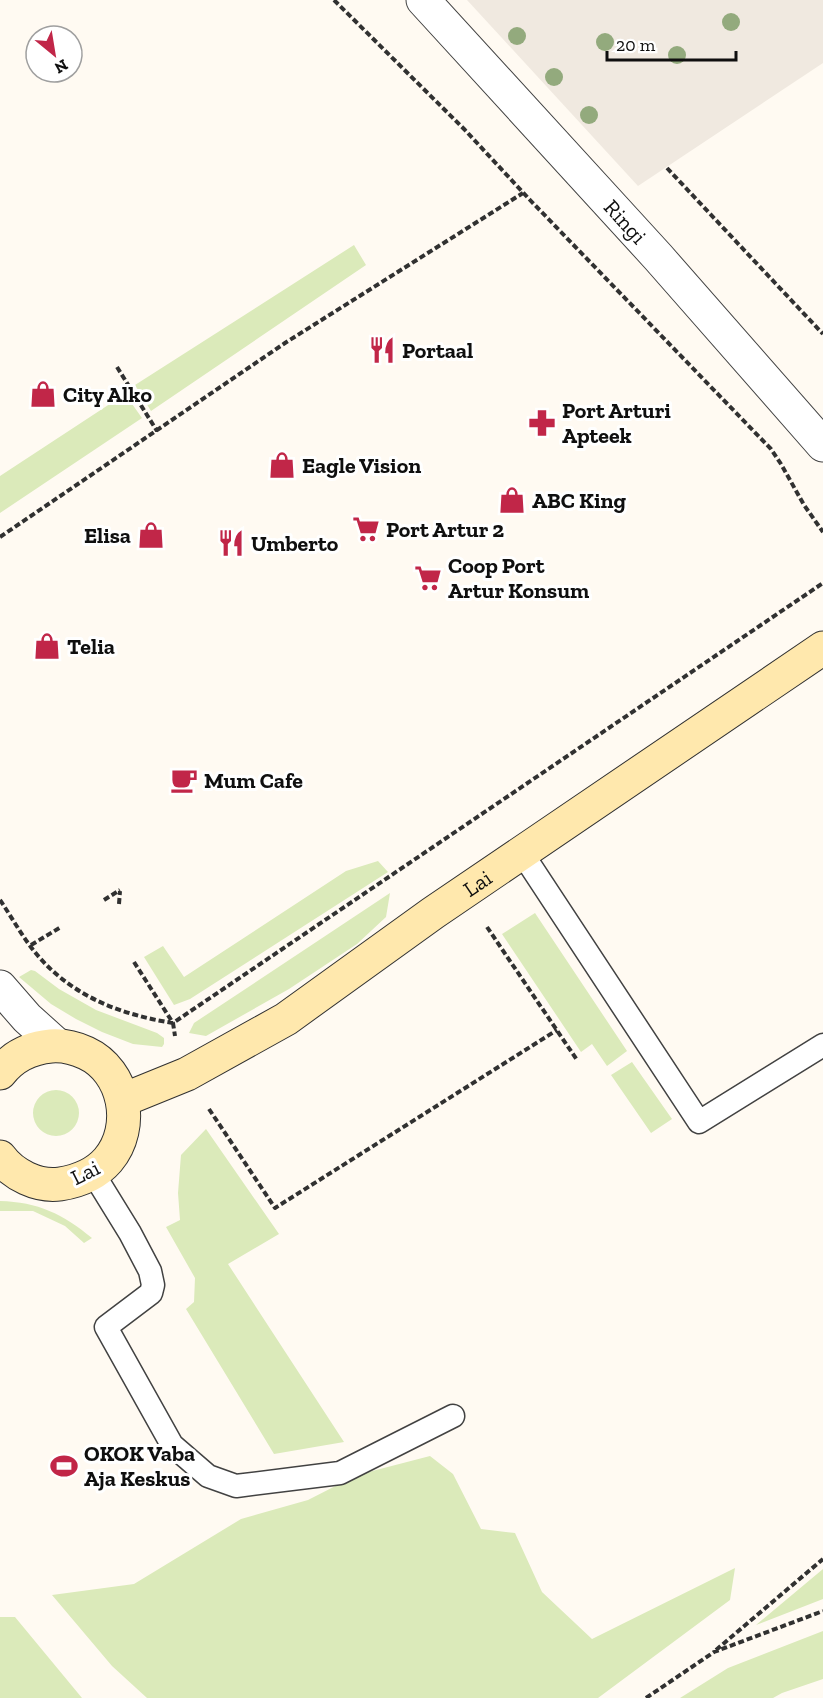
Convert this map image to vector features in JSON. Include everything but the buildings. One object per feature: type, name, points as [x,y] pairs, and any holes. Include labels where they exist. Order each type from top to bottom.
[{"type":"street","name":"Ringi","points":[[423,0],[658,257],[823,445]]},
{"type":"street","name":"Lai","points":[[123,1100],[187,1074],[286,1019],[433,913],[822,650]]},
{"type":"street","points":[[0,987],[27,1018],[57,1045]]},
{"type":"street","name":"Lai","points":[[0,1073],[7,1064],[22,1053],[39,1047],[57,1045],[75,1048],[92,1056],[106,1067],[116,1082],[123,1100],[124,1120],[119,1140],[109,1159],[93,1173],[76,1181],[56,1184],[37,1182],[19,1175],[1,1162]]},
{"type":"lane","points":[[522,853],[699,1122],[823,1045]]},
{"type":"lane","points":[[93,1173],[140,1252],[150,1271],[153,1285],[151,1293],[106,1327],[172,1445],[208,1476],[236,1486],[340,1473],[453,1416]]},
{"type":"path","points":[[334,0],[465,130],[771,450],[823,532]]},
{"type":"path","points":[[667,168],[823,334]]},
{"type":"path","points":[[0,537],[285,343],[523,193]]},
{"type":"path","points":[[117,367],[157,430]]},
{"type":"path","points":[[0,900],[48,966],[79,990],[111,1008],[172,1023],[823,583]]},
{"type":"path","points":[[104,900],[120,890],[119,904]]},
{"type":"path","points":[[31,945],[61,927]]},
{"type":"path","points":[[487,927],[577,1060]]},
{"type":"path","points":[[134,963],[172,1023]]},
{"type":"path","points":[[209,1109],[275,1208],[556,1030]]},
{"type":"path","points":[[646,1698],[714,1652],[823,1559]]},
{"type":"path","points":[[714,1652],[823,1611]]},
{"type":"green space","points":[[354,245],[366,265],[151,411],[135,385]]},
{"type":"green space","points":[[125,394],[142,418],[0,513],[0,476]]},
{"type":"green space","points":[[378,861],[388,872],[190,999],[174,1005],[144,957],[163,946],[184,977],[346,871]]},
{"type":"green space","points":[[390,893],[386,917],[357,944],[289,989],[206,1036],[189,1033],[194,1023]]},
{"type":"green space","points":[[535,913],[627,1051],[607,1066],[592,1044],[581,1052],[502,934]]},
{"type":"green space","points":[[31,970],[96,1010],[157,1033],[164,1038],[164,1044],[162,1047],[133,1044],[76,1019],[51,1004],[19,977]]},
{"type":"green space","points":[[632,1062],[672,1119],[651,1133],[611,1075]]},
{"type":"green space","points":[[56,1090],[65,1091],[73,1096],[78,1104],[78,1122],[73,1130],[65,1135],[56,1136],[47,1135],[39,1130],[34,1122],[33,1113],[34,1104],[39,1096],[47,1091]]},
{"type":"green space","points":[[206,1129],[279,1234],[228,1264],[344,1442],[274,1454],[186,1309],[194,1302],[195,1278],[166,1227],[180,1220],[178,1193],[181,1155]]},
{"type":"green space","points":[[0,1201],[26,1204],[49,1211],[71,1222],[92,1238],[84,1243],[65,1226],[33,1211],[0,1211]]},
{"type":"green space","points":[[430,1456],[453,1474],[481,1529],[515,1533],[542,1592],[592,1639],[735,1568],[730,1600],[598,1698],[147,1698],[112,1666],[52,1595],[134,1584],[241,1519],[308,1500],[357,1475]]},
{"type":"green space","points":[[823,1569],[823,1599],[756,1625]]},
{"type":"green space","points":[[0,1617],[15,1617],[82,1698],[0,1698]]},
{"type":"green space","points":[[823,1631],[823,1679],[773,1698],[680,1698],[728,1668]]},
{"type":"shaded area","points":[[467,0],[823,0],[823,63],[638,186]]},
{"type":"place","name":"Portaal","points":[[382,350]]},
{"type":"place","name":"City Alko","points":[[43,394]]},
{"type":"place","name":"Port Arturi Apteek","points":[[542,423]]},
{"type":"place","name":"Eagle Vision","points":[[282,465]]},
{"type":"place","name":"ABC King","points":[[512,500]]},
{"type":"place","name":"Port Artur 2","points":[[366,529]]},
{"type":"place","name":"Elisa","points":[[151,535]]},
{"type":"place","name":"Umberto","points":[[231,543]]},
{"type":"place","name":"Coop Port Artur Konsum","points":[[428,578]]},
{"type":"place","name":"Telia","points":[[47,646]]},
{"type":"place","name":"Mum Cafe","points":[[184,780]]},
{"type":"place","name":"OKOK Vaba Aja Keskus","points":[[64,1466]]}]
